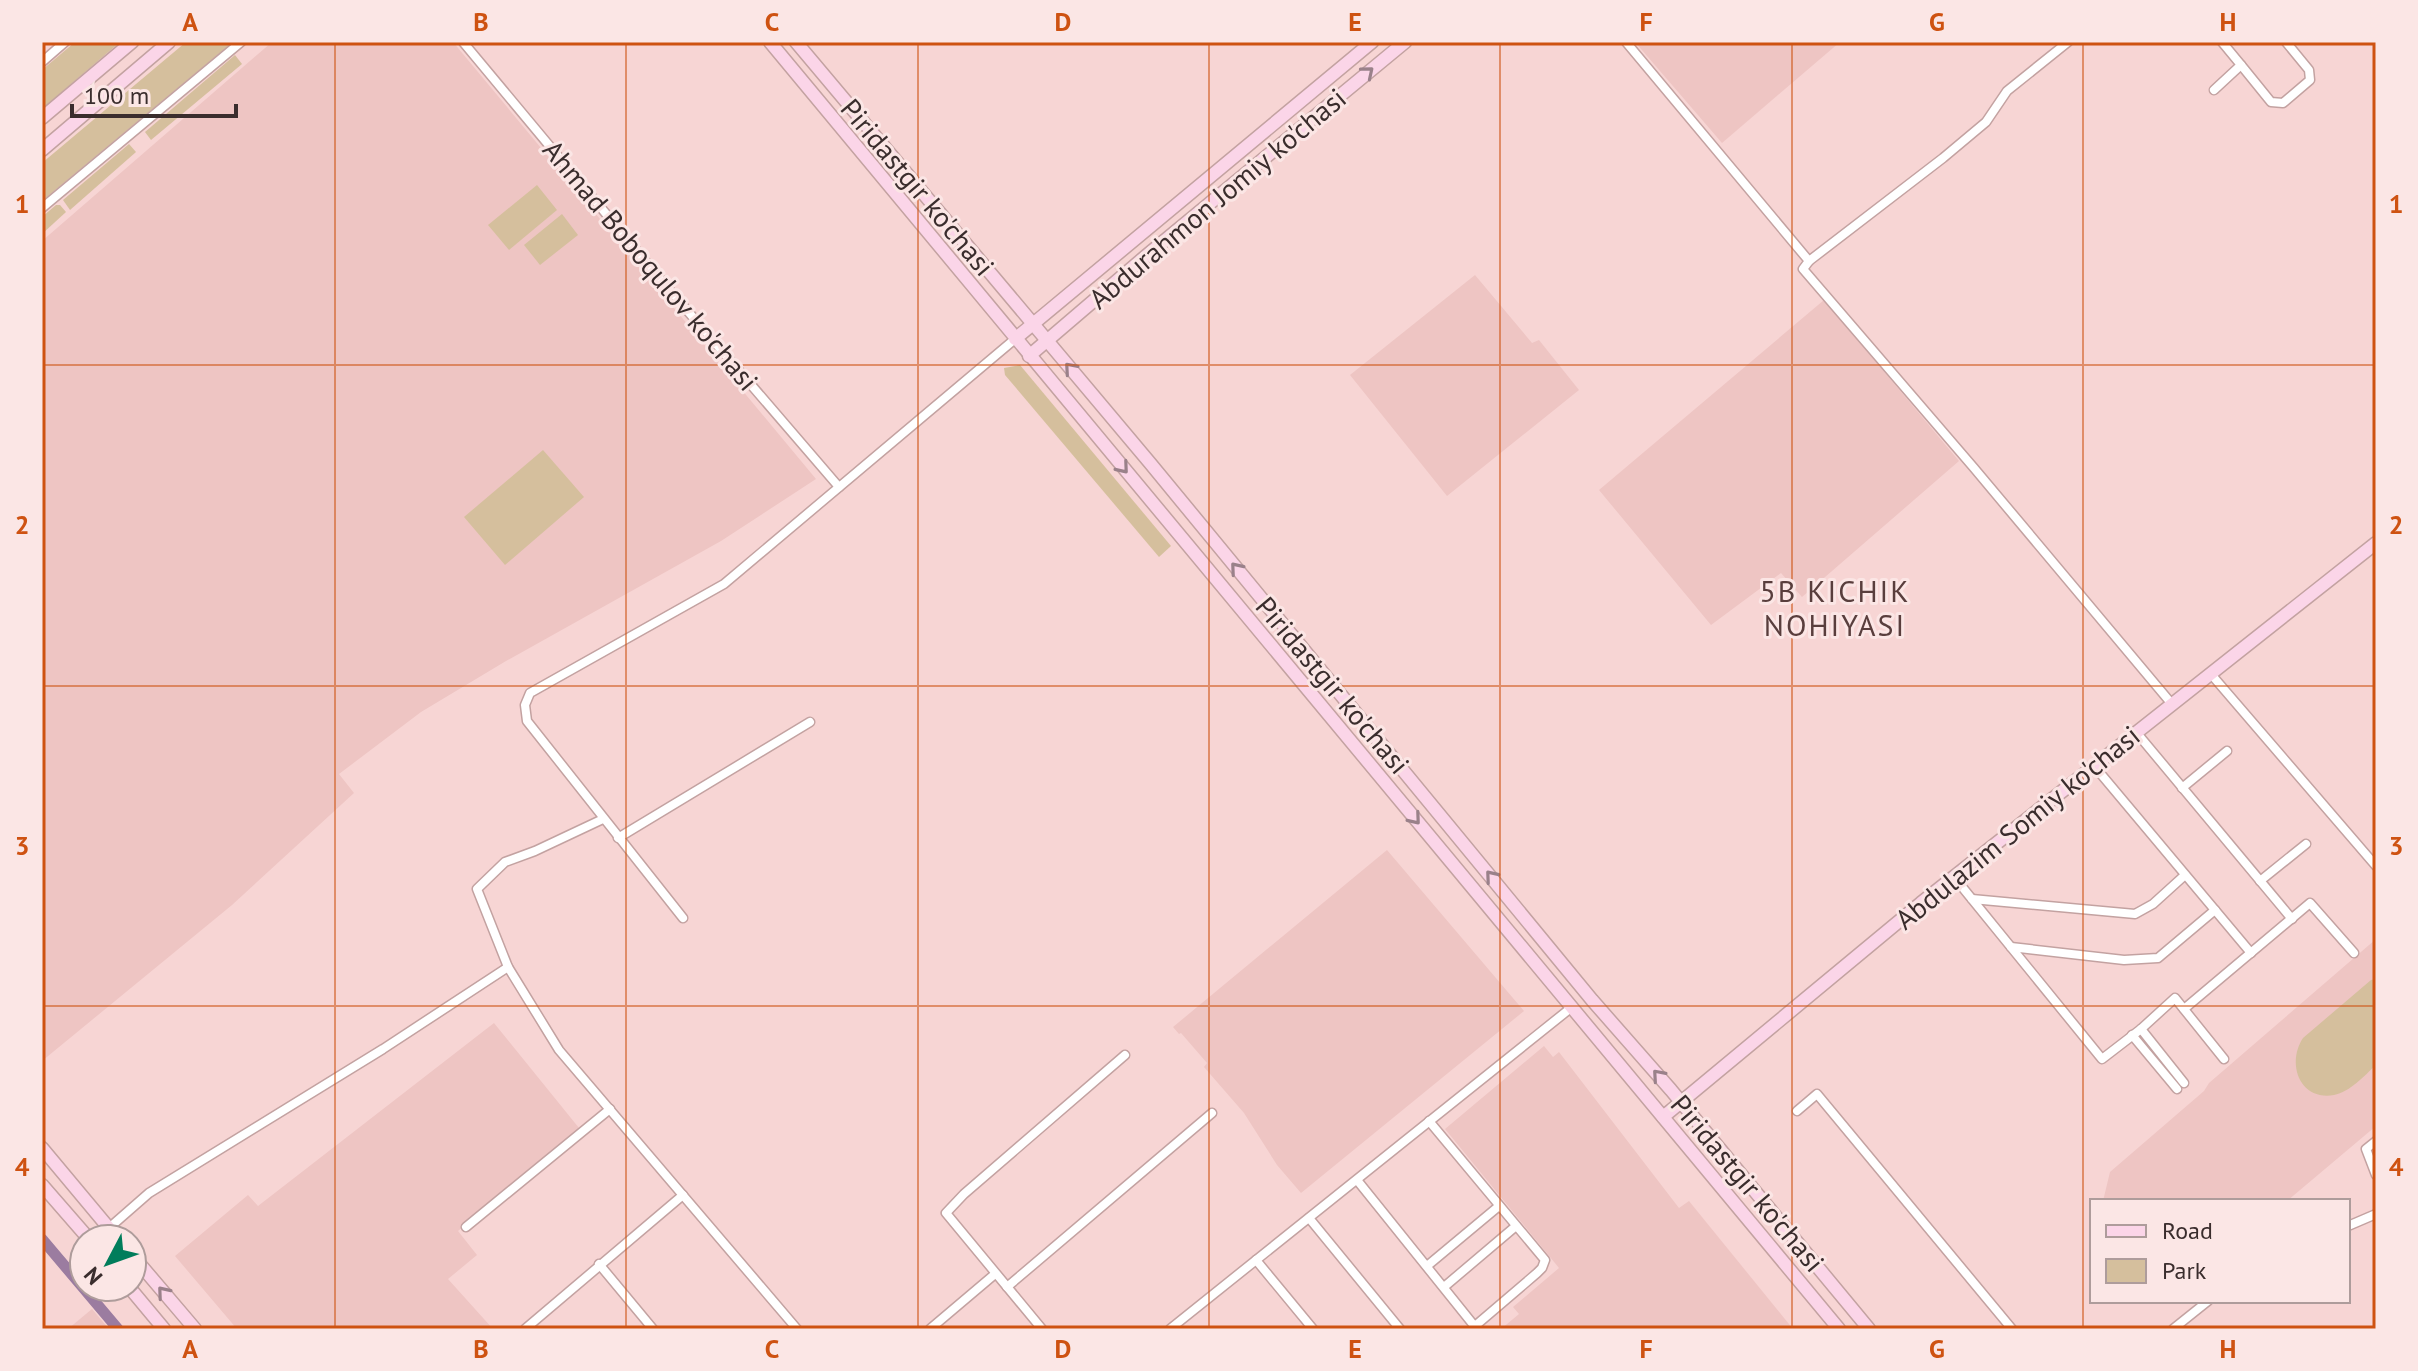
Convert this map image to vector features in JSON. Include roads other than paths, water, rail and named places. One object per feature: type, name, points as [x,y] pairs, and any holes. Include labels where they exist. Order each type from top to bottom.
[{"type":"main road","points":[[42,118],[132,42]]},
{"type":"main road","points":[[42,150],[169,42]]},
{"type":"main road","name":"Piridastgir ko'chasi","points":[[770,42],[1839,1329]]},
{"type":"main road","name":"Piridastgir ko'chasi","points":[[796,42],[1869,1329]]},
{"type":"main road","name":"Abdurahmon Jomiy ko'chasi","points":[[1015,339],[1372,42]]},
{"type":"main road","name":"Abdurahmon Jomiy ko'chasi","points":[[1029,356],[1405,42]]},
{"type":"main road","name":"Abdulazim Somiy ko'chasi","points":[[1663,1117],[1954,877],[2376,543]]},
{"type":"main road","points":[[42,1148],[105,1223]]},
{"type":"main road","points":[[67,1177],[45,1188],[75,1223]]},
{"type":"main road","points":[[148,1274],[195,1329]]},
{"type":"main road","points":[[142,1303],[164,1329]]},
{"type":"street","points":[[42,62],[65,42]]},
{"type":"street","points":[[42,208],[241,42]]},
{"type":"street","name":"Ahmad Boboqulov ko'chasi","points":[[463,42],[839,487]]},
{"type":"street","points":[[1626,42],[1809,261]]},
{"type":"street","points":[[2068,42],[2007,91],[1986,122],[1809,261],[1803,269],[2171,703]]},
{"type":"street","points":[[2222,42],[2271,102],[2283,103],[2310,80],[2309,70],[2286,42]]},
{"type":"street","points":[[2214,90],[2241,65]]},
{"type":"street","points":[[683,918],[527,721],[525,705],[530,693],[724,584],[1015,339]]},
{"type":"street","points":[[2210,673],[2376,866]]},
{"type":"street","points":[[618,838],[810,722]]},
{"type":"street","points":[[2136,732],[2292,919]]},
{"type":"street","points":[[2182,788],[2227,751]]},
{"type":"street","points":[[2095,767],[2251,953]]},
{"type":"street","points":[[603,819],[505,862],[477,889],[508,967],[559,1050],[797,1329]]},
{"type":"street","points":[[2260,881],[2306,844]]},
{"type":"street","points":[[1972,899],[2135,914],[2153,904],[2185,875]]},
{"type":"street","points":[[1954,877],[2102,1059],[2175,998],[2224,1059]]},
{"type":"street","points":[[2184,1009],[2310,903],[2354,953]]},
{"type":"street","points":[[2011,947],[2124,960],[2158,958],[2215,910]]},
{"type":"street","points":[[115,1223],[149,1193],[383,1049],[508,967]]},
{"type":"street","points":[[1170,1329],[1572,1007]]},
{"type":"street","points":[[2132,1035],[2181,1086],[2141,1029]]},
{"type":"street","points":[[1042,1329],[946,1213],[1125,1055]]},
{"type":"street","points":[[1797,1111],[1817,1094],[2012,1329]]},
{"type":"street","points":[[466,1227],[610,1109]]},
{"type":"street","points":[[1007,1287],[1212,1113]]},
{"type":"street","points":[[1357,1180],[1476,1328],[1542,1268],[1545,1260],[1429,1121]]},
{"type":"street","points":[[2376,1141],[2366,1149],[2376,1175]]},
{"type":"street","points":[[525,1329],[683,1195]]},
{"type":"street","points":[[1427,1266],[1499,1206]]},
{"type":"street","points":[[2350,1225],[2376,1214]]},
{"type":"street","points":[[1309,1218],[1400,1329]]},
{"type":"street","points":[[1444,1287],[1516,1226]]},
{"type":"street","points":[[1256,1260],[1313,1329]]},
{"type":"street","points":[[599,1264],[653,1329]]},
{"type":"street","points":[[930,1329],[995,1274]]},
{"type":"street","points":[[2173,1329],[2206,1303]]},
{"type":"waterway","points":[[42,1239],[118,1329]]},
{"type":"district","name":"5B KICHIK NOHIYASI","points":[[1835,607]]}]
